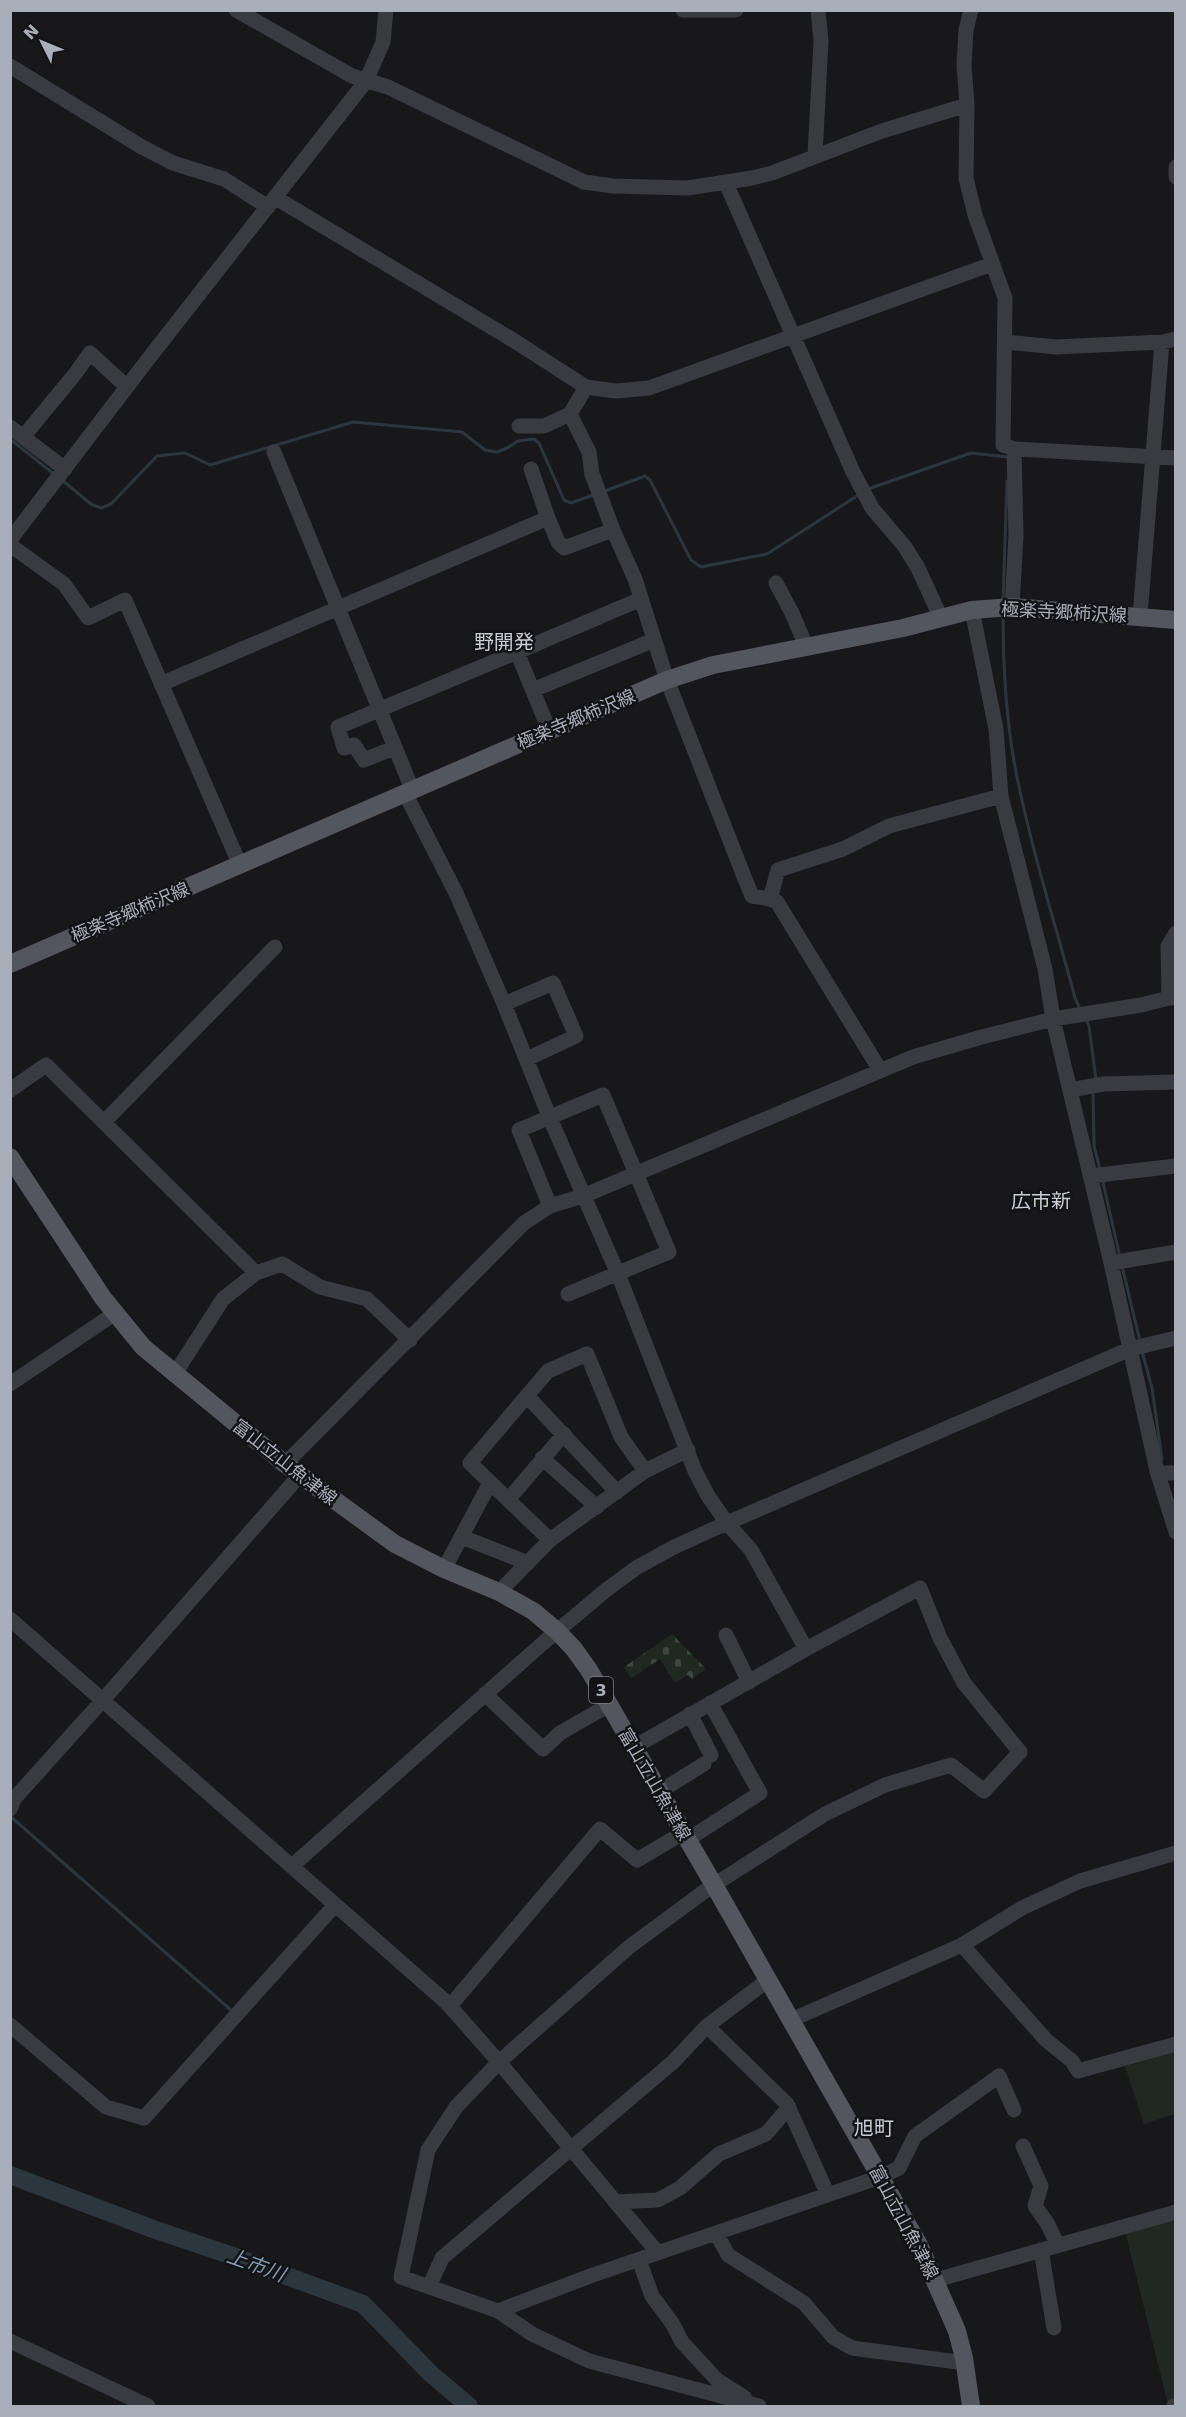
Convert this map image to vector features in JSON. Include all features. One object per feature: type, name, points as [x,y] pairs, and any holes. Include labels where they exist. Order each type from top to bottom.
[{"type":"main road","name":"極楽寺郷柿沢線","points":[[10,964],[549,730],[667,680],[713,665],[903,628],[972,610],[1012,607],[1176,620]]},
{"type":"main road","name":"富山立山魚津線","points":[[10,1157],[114,1314],[143,1347],[174,1375],[292,1469],[395,1544],[444,1569],[499,1592],[533,1611],[574,1649],[589,1670],[714,1885],[919,2245],[957,2331],[965,2363],[971,2406]]},
{"type":"street","points":[[236,10],[352,76],[388,87],[584,182],[613,186],[688,188],[772,173],[882,130],[967,105]]},
{"type":"street","points":[[10,540],[366,81],[383,42],[386,10]]},
{"type":"street","points":[[683,10],[736,10]]},
{"type":"street","points":[[815,155],[821,41],[818,10]]},
{"type":"street","points":[[971,10],[966,30],[964,65],[967,105],[966,178],[975,215],[1005,298],[1003,445],[1014,449],[1176,458]]},
{"type":"street","points":[[10,66],[142,147],[173,163],[224,179],[272,202],[513,340],[586,387],[616,391],[649,388],[992,264]]},
{"type":"street","points":[[1176,167],[1176,177]]},
{"type":"street","points":[[726,183],[852,472],[872,508],[905,547],[918,568],[941,618]]},
{"type":"street","points":[[1005,342],[1056,347],[1169,340],[1152,456],[1140,616]]},
{"type":"street","points":[[66,469],[17,432],[75,374],[90,353],[128,387]]},
{"type":"street","points":[[519,426],[544,426],[570,414],[586,387]]},
{"type":"street","points":[[570,414],[588,452],[592,474],[641,599],[667,680],[752,896],[777,902],[880,1070]]},
{"type":"street","points":[[1012,607],[1016,535],[1014,449]]},
{"type":"street","points":[[274,452],[410,784],[409,801],[456,893],[504,1004],[549,1116],[618,1274],[695,1471],[708,1496],[727,1523],[751,1550],[806,1649]]},
{"type":"street","points":[[531,469],[558,542],[564,548],[613,530]]},
{"type":"street","points":[[161,684],[548,518]]},
{"type":"street","points":[[10,545],[64,584],[88,618],[125,600],[240,865]]},
{"type":"street","points":[[776,583],[806,646]]},
{"type":"street","points":[[394,748],[364,760],[354,746],[344,748],[338,727],[641,599]]},
{"type":"street","points":[[972,610],[996,729],[1001,796],[1045,969],[1053,1019],[1158,1473],[1176,1532]]},
{"type":"street","points":[[533,690],[654,640]]},
{"type":"street","points":[[517,652],[549,730]]},
{"type":"street","points":[[770,899],[778,870],[843,849],[889,826],[1001,796]]},
{"type":"street","points":[[10,1809],[14,1799],[103,1700],[292,1469],[410,1340],[524,1223],[550,1206],[583,1196],[880,1070],[978,1038],[1053,1019],[1172,998],[1168,946],[1176,933]]},
{"type":"street","points":[[104,1122],[275,947]]},
{"type":"street","points":[[504,1004],[553,983],[576,1036],[527,1059]]},
{"type":"street","points":[[10,1090],[46,1065],[256,1272]]},
{"type":"street","points":[[1070,1090],[1103,1084],[1176,1083]]},
{"type":"street","points":[[550,1206],[519,1130],[603,1095],[669,1252],[568,1294]]},
{"type":"street","points":[[1090,1176],[1176,1166]]},
{"type":"street","points":[[1111,1263],[1176,1252]]},
{"type":"street","points":[[174,1375],[222,1299],[256,1272],[282,1264],[320,1287],[366,1299],[410,1340]]},
{"type":"street","points":[[10,1384],[114,1314]]},
{"type":"street","points":[[292,1866],[557,1631],[636,1568],[674,1547],[727,1523],[1130,1349],[1176,1338]]},
{"type":"street","points":[[550,1540],[470,1463],[548,1371],[587,1354],[621,1437],[645,1471]]},
{"type":"street","points":[[527,1396],[618,1492]]},
{"type":"street","points":[[508,1500],[564,1434]]},
{"type":"street","points":[[499,1592],[550,1540],[645,1471],[688,1449]]},
{"type":"street","points":[[542,1458],[597,1507]]},
{"type":"street","points":[[1158,1473],[1176,1473]]},
{"type":"street","points":[[444,1569],[490,1483]]},
{"type":"street","points":[[462,1537],[528,1563]]},
{"type":"street","points":[[634,1747],[806,1649],[921,1588],[940,1638],[964,1683],[1020,1752],[984,1791],[951,1765],[885,1785],[825,1814],[714,1885],[629,1947],[499,2062],[456,2107],[428,2150],[401,2277],[498,2311],[532,2334],[589,2361],[758,2406]]},
{"type":"street","points":[[10,1619],[450,2006],[658,2253]]},
{"type":"street","points":[[726,1635],[748,1682]]},
{"type":"street","points":[[485,1694],[543,1749],[560,1733],[609,1705]]},
{"type":"street","points":[[450,2006],[600,1829],[637,1860],[685,1837],[760,1793],[710,1703]]},
{"type":"street","points":[[659,1792],[707,1760],[690,1714]]},
{"type":"street","points":[[791,2020],[962,1945],[1022,1908],[1080,1881],[1176,1853]]},
{"type":"street","points":[[10,2025],[106,2107],[144,2118],[335,1905]]},
{"type":"street","points":[[962,1945],[1046,2040],[1072,2061],[1078,2071],[1176,2044]]},
{"type":"street","points":[[429,2287],[442,2258],[674,2062],[707,2026],[768,1980]]},
{"type":"street","points":[[707,2026],[789,2107],[828,2195]]},
{"type":"street","points":[[498,2311],[880,2177],[898,2168],[915,2136],[999,2076],[1014,2110]]},
{"type":"street","points":[[616,2202],[658,2200],[680,2188],[718,2154],[766,2134],[789,2107]]},
{"type":"street","points":[[1023,2146],[1041,2186],[1035,2206],[1058,2245]]},
{"type":"street","points":[[936,2280],[1176,2212]]},
{"type":"street","points":[[716,2233],[728,2255],[804,2303],[833,2337],[852,2348],[965,2363]]},
{"type":"street","points":[[1041,2250],[1054,2328]]},
{"type":"street","points":[[639,2260],[652,2295],[682,2342],[717,2380],[758,2406]]},
{"type":"street","points":[[10,2342],[148,2406]]},
{"type":"green space","points":[[672,1634],[706,1669],[692,1679],[688,1675],[675,1683],[660,1659],[631,1678],[624,1667]]},
{"type":"green space","points":[[1175,2052],[1175,2114],[1144,2124],[1125,2066]]},
{"type":"green space","points":[[1175,2218],[1175,2403],[1168,2404],[1125,2231]]},
{"type":"waterway","points":[[63,481],[91,504],[101,508],[111,504],[157,456],[185,453],[210,465],[353,422],[462,432],[485,450],[497,452],[518,441],[534,439],[539,443],[564,500],[571,503],[596,494]]},
{"type":"waterway","points":[[10,439],[55,475]]},
{"type":"waterway","points":[[868,489],[971,453],[1008,457]]},
{"type":"waterway","points":[[605,491],[645,476],[650,480],[691,560],[701,567],[767,554],[860,494]]},
{"type":"waterway","points":[[1003,601],[1007,481]]},
{"type":"waterway","points":[[1003,613],[1006,693],[1016,772],[1044,885],[1075,998],[1081,1011]]},
{"type":"waterway","points":[[1086,1019],[1089,1026],[1096,1080]]},
{"type":"waterway","points":[[1093,1089],[1094,1146],[1100,1169]]},
{"type":"waterway","points":[[1102,1178],[1120,1257]]},
{"type":"waterway","points":[[1122,1266],[1140,1341]]},
{"type":"waterway","points":[[1142,1351],[1152,1388],[1162,1459]]},
{"type":"waterway","points":[[10,1816],[232,2011]]},
{"type":"waterway","name":"上市川","points":[[10,2175],[363,2304],[430,2373],[469,2406]]},
{"type":"district","name":"野開発","points":[[504,642]]},
{"type":"district","name":"広市新","points":[[1041,1201]]},
{"type":"district","name":"旭町","points":[[874,2128]]}]
